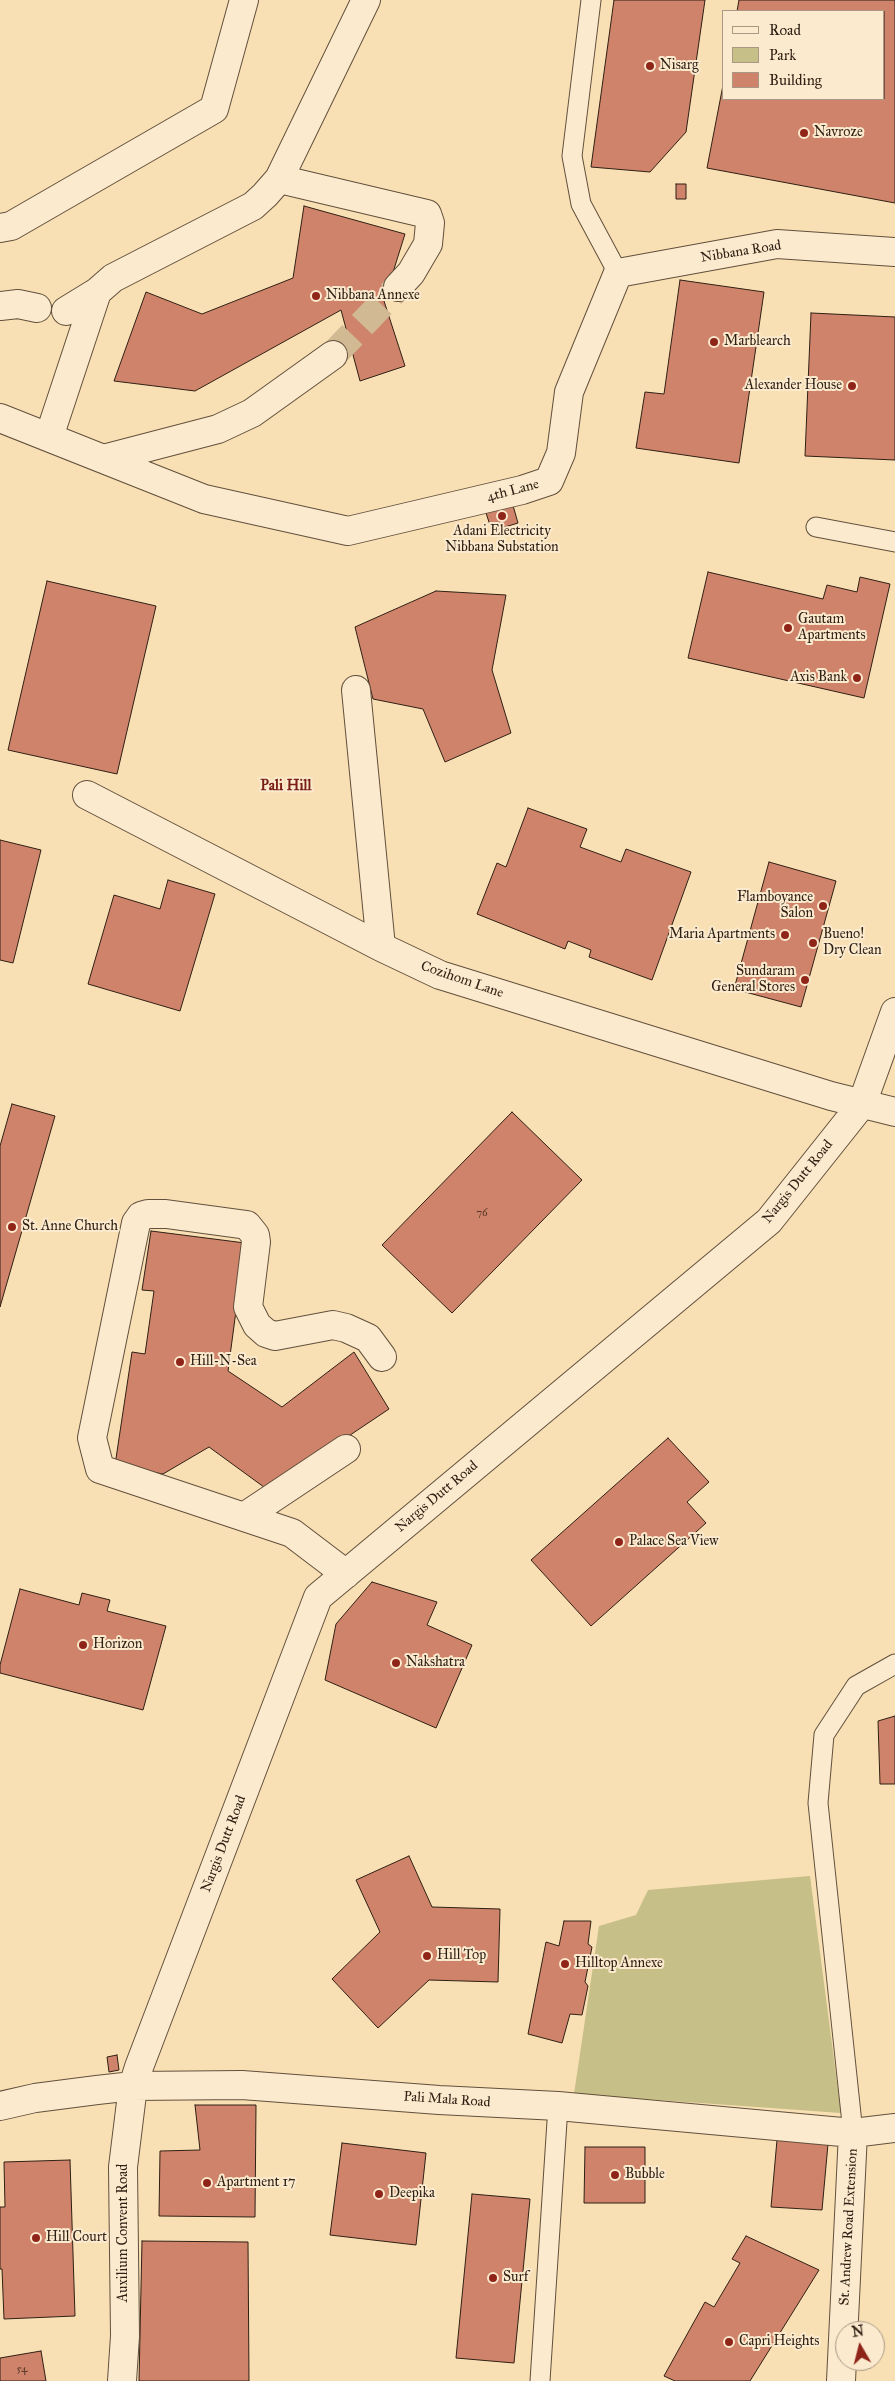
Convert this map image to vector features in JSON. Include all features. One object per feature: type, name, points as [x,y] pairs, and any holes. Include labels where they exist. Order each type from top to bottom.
[{"type":"street","points":[[0,228],[11,226],[214,109],[244,0]]},
{"type":"street","points":[[66,311],[96,292],[113,278],[253,206],[279,179],[366,0]]},
{"type":"street","points":[[279,179],[427,214],[430,223],[428,244],[411,273],[398,287]]},
{"type":"street","name":"Nibbana Road","points":[[618,272],[777,244],[895,252]]},
{"type":"street","name":"4th Lane","points":[[102,459],[204,499],[348,530],[549,481],[561,453],[570,392],[618,272]]},
{"type":"street","points":[[48,437],[96,292]]},
{"type":"street","points":[[0,306],[3,304],[18,304],[37,308]]},
{"type":"street","points":[[0,418],[102,459],[218,429],[252,413],[333,355]]},
{"type":"street","points":[[356,690],[381,947]]},
{"type":"street","name":"Cozihom Lane","points":[[87,795],[381,947],[440,975],[831,1096],[895,1112]]},
{"type":"street","name":"Nargis Dutt Road","points":[[133,2086],[138,2067],[318,1597],[769,1221],[862,1104],[884,1070],[895,1012]]},
{"type":"street","points":[[346,1574],[292,1533],[113,1475],[100,1469],[92,1438],[136,1223],[141,1216],[166,1214],[247,1225],[255,1235],[256,1242],[248,1308],[257,1325],[266,1333],[275,1336],[333,1325],[346,1328],[368,1338],[382,1357]]},
{"type":"street","points":[[244,1517],[346,1448]]},
{"type":"street","name":"Pali Mala Road","points":[[0,2106],[35,2098],[133,2086],[242,2085],[439,2100],[558,2106],[853,2133],[895,2128]]},
{"type":"street","name":"Auxilium Convent Road","points":[[122,2381],[125,2336],[123,2167],[133,2086]]},
{"type":"street","name":"St. Andrew Road Extension","points":[[841,2381],[853,2133]]},
{"type":"lane","points":[[591,0],[572,156],[581,204],[618,272]]},
{"type":"lane","points":[[816,528],[895,542]]},
{"type":"lane","points":[[853,2133],[818,1803],[824,1735],[856,1686],[895,1664]]},
{"type":"lane","points":[[540,2381],[558,2106]]},
{"type":"green space","points":[[810,1876],[841,2113],[574,2094],[599,1926],[636,1915],[648,1890]]},
{"type":"building","name":"Nisarg","points":[[614,0],[705,0],[686,132],[650,172],[591,167]]},
{"type":"building","name":"Navroze","points":[[739,0],[895,0],[895,203],[707,168],[722,90],[722,100],[885,100],[885,10],[737,10]]},
{"type":"building","points":[[676,184],[686,184],[686,199],[676,199]]},
{"type":"building","name":"Nibbana Annexe","points":[[304,206],[405,234],[384,301],[405,366],[360,381],[341,310],[195,391],[114,381],[146,292],[202,314],[293,278]]},
{"type":"building","name":"Marblearch","points":[[680,280],[764,292],[739,463],[636,448],[645,392],[664,394]]},
{"type":"building","name":"Alexander House","points":[[811,313],[895,317],[895,460],[805,456]]},
{"type":"building","name":"Adani Electricity Nibbana Substation","points":[[512,502],[518,523],[492,531],[485,510]]},
{"type":"building","name":"Gautam Apartments","points":[[708,572],[823,599],[827,585],[857,592],[860,577],[890,584],[864,698],[688,658]]},
{"type":"building","points":[[47,581],[156,606],[117,774],[8,750]]},
{"type":"building","points":[[436,591],[506,595],[492,670],[511,733],[445,762],[423,709],[373,699],[355,627]]},
{"type":"building","points":[[528,808],[587,829],[580,847],[621,862],[626,849],[691,872],[652,980],[589,957],[591,950],[568,941],[565,949],[477,914],[497,863],[506,867]]},
{"type":"building","points":[[0,840],[41,850],[13,963],[0,960]]},
{"type":"building","name":"Maria Apartments","points":[[769,862],[836,881],[801,1007],[734,989]]},
{"type":"building","points":[[168,880],[215,894],[180,1011],[88,984],[114,895],[160,909]]},
{"type":"building","name":"St. Anne Church","points":[[12,1104],[55,1116],[0,1307],[0,1146]]},
{"type":"building","points":[[512,1112],[582,1180],[452,1313],[382,1245]]},
{"type":"building","name":"Hill-N-Sea","points":[[151,1231],[245,1243],[228,1371],[282,1407],[354,1352],[389,1409],[268,1490],[209,1447],[163,1474],[115,1465],[132,1352],[145,1354],[154,1291],[142,1290]]},
{"type":"building","name":"Palace Sea View","points":[[668,1438],[709,1482],[687,1502],[706,1523],[591,1626],[531,1560]]},
{"type":"building","name":"Nakshatra","points":[[372,1582],[437,1602],[427,1625],[472,1645],[436,1728],[325,1680],[336,1624]]},
{"type":"building","name":"Horizon","points":[[20,1589],[79,1605],[82,1593],[110,1600],[107,1611],[166,1626],[143,1710],[0,1673],[0,1665]]},
{"type":"building","points":[[895,1716],[895,1784],[880,1784],[878,1721]]},
{"type":"building","name":"Hill Top","points":[[409,1856],[432,1907],[500,1909],[498,1982],[429,1980],[378,2028],[332,1979],[380,1932],[356,1880]]},
{"type":"building","name":"Hilltop Annexe","points":[[564,1921],[591,1921],[588,1944],[592,1947],[585,1982],[588,1986],[582,2015],[570,2014],[562,2043],[528,2034],[546,1942],[559,1946]]},
{"type":"building","points":[[117,2055],[119,2070],[109,2072],[107,2057]]},
{"type":"building","name":"Apartment 17","points":[[195,2105],[256,2105],[255,2217],[159,2216],[160,2151],[200,2150]]},
{"type":"building","points":[[777,2140],[828,2144],[822,2210],[771,2207]]},
{"type":"building","name":"Deepika","points":[[342,2143],[426,2153],[416,2245],[330,2235]]},
{"type":"building","name":"Bubble","points":[[585,2147],[645,2147],[645,2203],[584,2203]]},
{"type":"building","name":"Hill Court","points":[[70,2160],[75,2316],[4,2319],[2,2269],[0,2269],[0,2207],[5,2207],[4,2162]]},
{"type":"building","name":"Surf","points":[[472,2194],[530,2199],[514,2363],[456,2358]]},
{"type":"building","name":"Capri Heights","points":[[746,2236],[819,2270],[750,2381],[675,2381],[664,2376],[705,2302],[714,2307],[740,2263],[732,2259]]},
{"type":"building","points":[[142,2241],[248,2242],[249,2381],[139,2381]]},
{"type":"building","points":[[41,2351],[46,2381],[0,2381],[0,2358]]},
{"type":"tunnel","points":[[333,355],[398,287]]},
{"type":"place","name":"Nisarg","points":[[650,66]]},
{"type":"place","name":"Navroze","points":[[804,133]]},
{"type":"place","name":"Nibbana Annexe","points":[[316,296]]},
{"type":"place","name":"Marblearch","points":[[714,342]]},
{"type":"place","name":"Alexander House","points":[[852,386]]},
{"type":"place","name":"Adani Electricity Nibbana Substation","points":[[502,516]]},
{"type":"place","name":"Gautam Apartments","points":[[788,628]]},
{"type":"place","name":"Axis Bank","points":[[857,678]]},
{"type":"place","name":"Flamboyance Salon","points":[[823,906]]},
{"type":"place","name":"Maria Apartments","points":[[785,935]]},
{"type":"place","name":"Bueno! Dry Clean","points":[[813,943]]},
{"type":"place","name":"Sundaram General Stores","points":[[805,980]]},
{"type":"place","name":"St. Anne Church","points":[[12,1227]]},
{"type":"place","name":"Hill-N-Sea","points":[[180,1362]]},
{"type":"place","name":"Palace Sea View","points":[[619,1542]]},
{"type":"place","name":"Horizon","points":[[83,1645]]},
{"type":"place","name":"Nakshatra","points":[[396,1663]]},
{"type":"place","name":"Hill Top","points":[[427,1956]]},
{"type":"place","name":"Hilltop Annexe","points":[[565,1964]]},
{"type":"place","name":"Bubble","points":[[615,2175]]},
{"type":"place","name":"Apartment 17","points":[[207,2183]]},
{"type":"place","name":"Deepika","points":[[379,2194]]},
{"type":"place","name":"Hill Court","points":[[36,2238]]},
{"type":"place","name":"Surf","points":[[493,2278]]},
{"type":"place","name":"Capri Heights","points":[[729,2342]]},
{"type":"district","name":"Pali Hill","points":[[286,786]]}]
